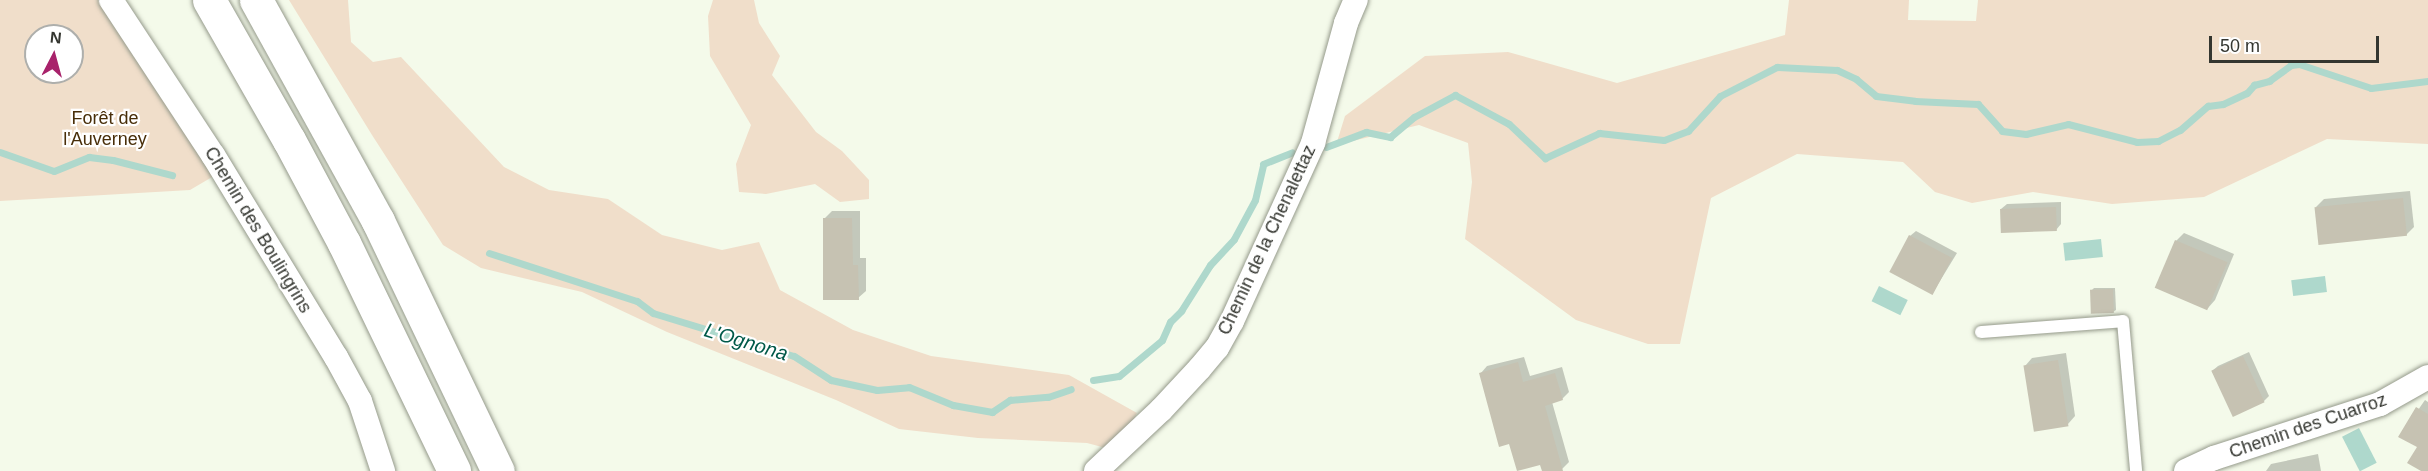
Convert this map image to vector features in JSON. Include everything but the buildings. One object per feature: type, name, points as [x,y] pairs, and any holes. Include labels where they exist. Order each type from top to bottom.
[{"type":"highway","points":[[209,0],[289,140],[344,243],[454,471]]},
{"type":"highway","points":[[256,0],[384,231],[498,471]]},
{"type":"street","name":"Chemin des Boulingrins","points":[[111,0],[213,155],[336,357],[360,401],[383,471]]},
{"type":"street","name":"Chemin de la Chenalettaz","points":[[1096,471],[1161,410],[1200,368],[1217,348],[1232,321],[1313,143],[1346,23],[1356,0]]},
{"type":"street","name":"Chemin des Cuarroz","points":[[2186,471],[2225,454],[2380,404],[2428,377]]},
{"type":"lane","points":[[1981,332],[2123,321],[2136,471]]},
{"type":"green space","name":"Forêt de l'Auverney","points":[[0,0],[98,0],[219,173],[190,190],[0,201]]},
{"type":"green space","points":[[289,0],[348,0],[351,42],[373,62],[401,57],[504,167],[549,190],[608,199],[662,235],[722,250],[759,242],[780,290],[853,330],[931,356],[1069,375],[1137,413],[1117,451],[1087,443],[978,438],[899,429],[836,400],[667,332],[582,292],[481,268],[443,245]]},
{"type":"green space","points":[[713,0],[754,0],[759,23],[780,56],[772,75],[816,132],[842,151],[869,180],[869,199],[840,202],[815,184],[766,194],[739,192],[736,164],[751,125],[710,56],[708,16]]},
{"type":"green space","points":[[1789,0],[1909,0],[1908,20],[1976,21],[1978,0],[2428,0],[2428,144],[2327,139],[2204,197],[2112,204],[2033,192],[1972,203],[1935,192],[1903,162],[1797,154],[1711,198],[1680,344],[1648,344],[1576,320],[1465,239],[1472,182],[1468,143],[1419,125],[1336,145],[1345,116],[1425,56],[1508,52],[1617,83],[1785,35]]},
{"type":"water","points":[[2101,239],[2103,257],[2065,261],[2063,243]]},
{"type":"water","points":[[2325,276],[2327,292],[2293,296],[2291,280]]},
{"type":"water","points":[[1879,286],[1908,300],[1900,315],[1872,301]]},
{"type":"water","points":[[2359,428],[2377,463],[2360,471],[2342,437]]},
{"type":"waterway","name":"L'Ognona","points":[[1326,147],[1366,132],[1390,137],[1414,117],[1455,95],[1509,124],[1545,158],[1599,133],[1664,140],[1688,131],[1720,96],[1777,67],[1837,70],[1856,79],[1876,96],[1915,101],[1978,104],[2002,131],[2026,134],[2068,124],[2137,142],[2158,141],[2180,130],[2208,106],[2223,104],[2247,93],[2254,85],[2269,81],[2291,65],[2299,64],[2371,88],[2428,81]]},
{"type":"waterway","name":"L'Ognona","points":[[0,152],[54,171],[89,157],[113,160],[172,175]]},
{"type":"waterway","name":"L'Ognona","points":[[1093,380],[1119,376],[1162,340],[1170,322],[1181,311],[1210,265],[1234,239],[1255,200],[1263,164],[1292,152]]},
{"type":"waterway","name":"L'Ognona","points":[[489,253],[637,301],[653,313],[794,356],[831,380],[877,390],[909,387],[953,405],[992,412],[1010,400],[1048,397],[1071,389]]}]
